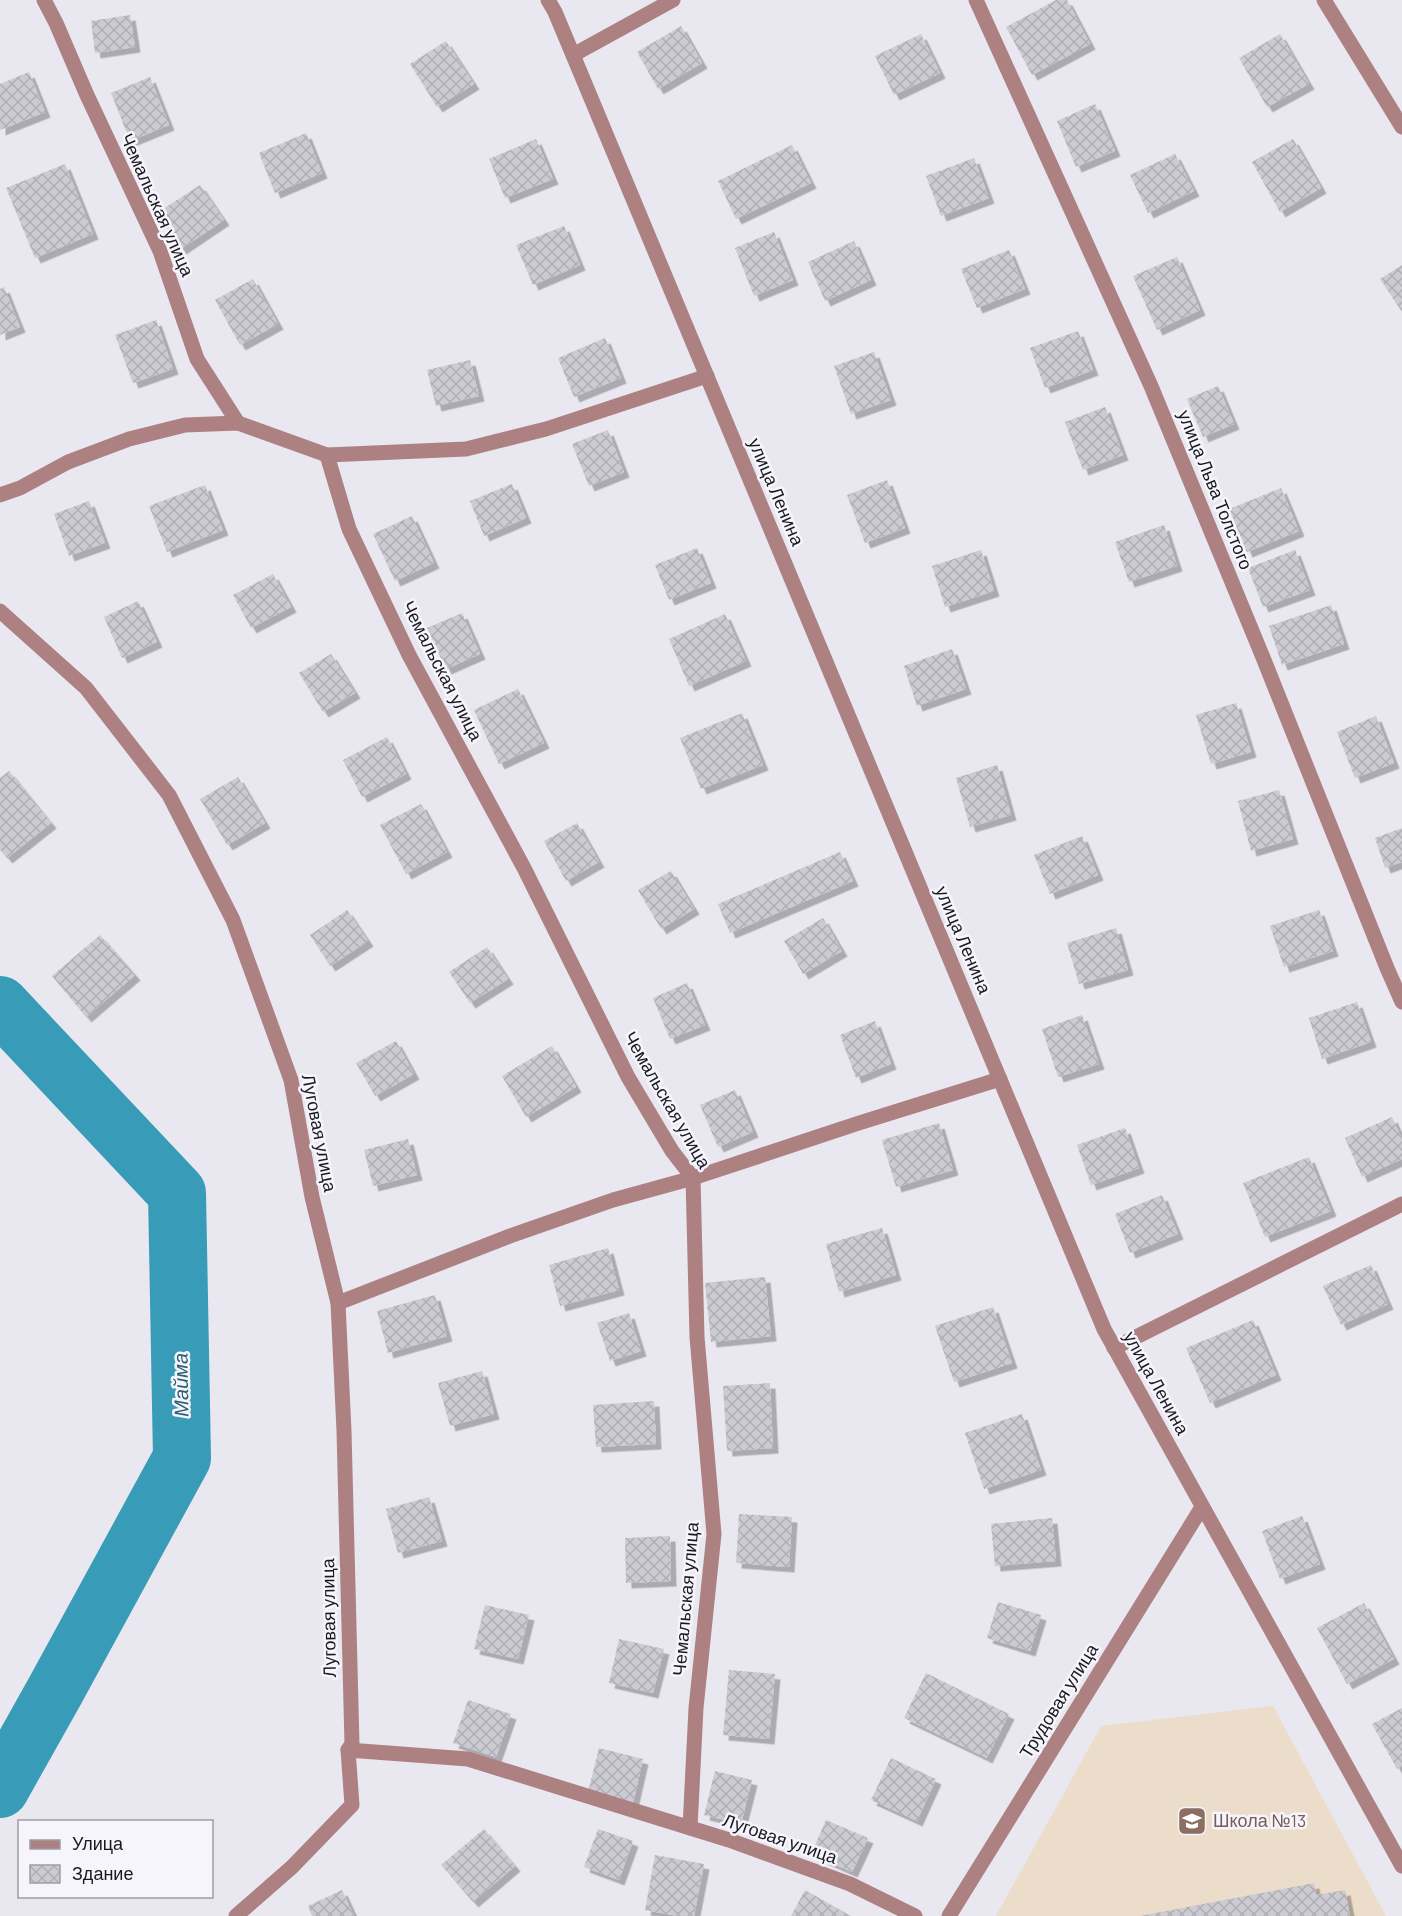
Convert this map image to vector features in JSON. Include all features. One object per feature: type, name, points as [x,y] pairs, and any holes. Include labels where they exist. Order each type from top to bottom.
[{"type":"street","name":"Чемальская улица","points":[[44,0],[160,251],[197,359],[238,423]]},
{"type":"street","name":"улица Ленина","points":[[548,0],[573,55],[1104,1329],[1402,1866]]},
{"type":"street","points":[[573,55],[673,0]]},
{"type":"street","name":"улица Льва Толстого","points":[[976,0],[1151,386],[1402,1002]]},
{"type":"street","points":[[1324,0],[1402,127]]},
{"type":"street","points":[[0,495],[20,488],[68,462],[129,439],[184,425],[238,423],[327,455],[466,449],[546,429],[707,376]]},
{"type":"street","name":"Чемальская улица","points":[[327,455],[350,528],[409,655],[524,868],[628,1077],[672,1151],[693,1178],[697,1336],[714,1534],[696,1708],[690,1828]]},
{"type":"street","name":"Луговая улица","points":[[0,611],[86,688],[169,795],[233,920],[291,1080],[312,1197],[338,1303],[344,1431],[352,1744],[348,1750],[352,1805],[292,1867],[236,1916]]},
{"type":"street","points":[[338,1303],[602,1203],[693,1178],[1000,1079]]},
{"type":"street","points":[[1114,1348],[1402,1204]]},
{"type":"street","name":"Трудовая улица","points":[[949,1916],[1202,1507]]},
{"type":"street","name":"Луговая улица","points":[[348,1750],[468,1759],[729,1840],[850,1884],[915,1916]]},
{"type":"shaded area","name":"Школа №13","points":[[1273,1706],[1386,1916],[996,1916],[1101,1726]]},
{"type":"building","points":[[1056,0],[1067,0],[1090,44],[1032,75],[1006,27]]},
{"type":"building","points":[[130,15],[135,47],[95,53],[91,21]]},
{"type":"building","points":[[681,26],[702,63],[658,89],[637,52]]},
{"type":"building","points":[[921,34],[940,73],[894,95],[875,56]]},
{"type":"building","points":[[1280,34],[1309,84],[1267,107],[1239,58]]},
{"type":"building","points":[[446,41],[474,84],[437,107],[410,64]]},
{"type":"building","points":[[29,72],[45,112],[0,130],[0,84]]},
{"type":"building","points":[[150,77],[169,125],[130,141],[111,93]]},
{"type":"building","points":[[1095,104],[1115,151],[1076,167],[1057,121]]},
{"type":"building","points":[[306,133],[322,173],[275,193],[259,153]]},
{"type":"building","points":[[536,139],[553,179],[505,198],[489,159]]},
{"type":"building","points":[[1293,139],[1321,188],[1280,212],[1252,162]]},
{"type":"building","points":[[792,145],[811,183],[736,219],[718,181]]},
{"type":"building","points":[[1175,154],[1194,191],[1148,213],[1130,175]]},
{"type":"building","points":[[974,158],[989,198],[941,216],[926,176]]},
{"type":"building","points":[[65,164],[93,234],[35,258],[6,188]]},
{"type":"building","points":[[200,185],[224,220],[181,249],[157,213]]},
{"type":"building","points":[[564,226],[580,265],[533,285],[516,245]]},
{"type":"building","points":[[774,232],[793,280],[754,296],[735,248]]},
{"type":"building","points":[[854,241],[871,280],[825,301],[808,262]]},
{"type":"building","points":[[1009,250],[1025,289],[977,308],[961,269]]},
{"type":"building","points":[[1177,257],[1200,310],[1157,330],[1133,276]]},
{"type":"building","points":[[1402,265],[1402,312],[1380,279]]},
{"type":"building","points":[[253,279],[278,324],[240,345],[215,300]]},
{"type":"building","points":[[4,287],[20,327],[0,335],[0,289]]},
{"type":"building","points":[[156,320],[173,369],[133,383],[115,335]]},
{"type":"building","points":[[1078,331],[1093,370],[1045,388],[1030,348]]},
{"type":"building","points":[[605,338],[621,378],[574,397],[558,358]]},
{"type":"building","points":[[874,352],[891,400],[851,414],[834,366]]},
{"type":"building","points":[[470,360],[479,396],[436,406],[427,370]]},
{"type":"building","points":[[1218,386],[1234,424],[1203,437],[1187,399]]},
{"type":"building","points":[[1105,407],[1123,455],[1083,470],[1065,422]]},
{"type":"building","points":[[608,430],[624,472],[589,486],[572,444]]},
{"type":"building","points":[[887,480],[905,528],[865,543],[847,495]]},
{"type":"building","points":[[512,484],[526,518],[484,536],[470,501]]},
{"type":"building","points":[[205,485],[223,530],[167,552],[149,506]]},
{"type":"building","points":[[1281,488],[1299,531],[1247,552],[1229,509]]},
{"type":"building","points":[[89,501],[105,543],[69,556],[54,514]]},
{"type":"building","points":[[412,516],[434,563],[395,581],[373,534]]},
{"type":"building","points":[[1164,525],[1177,566],[1129,582],[1115,542]]},
{"type":"building","points":[[697,548],[711,583],[669,600],[655,565]]},
{"type":"building","points":[[981,550],[994,591],[945,607],[932,566]]},
{"type":"building","points":[[1295,550],[1310,590],[1263,607],[1248,568]]},
{"type":"building","points":[[273,574],[291,607],[251,628],[233,595]]},
{"type":"building","points":[[138,601],[157,642],[122,658],[104,617]]},
{"type":"building","points":[[1331,605],[1344,644],[1282,665],[1269,626]]},
{"type":"building","points":[[462,613],[480,654],[446,669],[427,628]]},
{"type":"building","points":[[725,614],[746,661],[689,686],[669,639]]},
{"type":"building","points":[[952,649],[966,689],[917,706],[904,666]]},
{"type":"building","points":[[331,654],[355,693],[323,712],[299,673]]},
{"type":"building","points":[[518,689],[544,743],[499,764],[474,710]]},
{"type":"building","points":[[1236,703],[1251,752],[1211,764],[1196,715]]},
{"type":"building","points":[[742,713],[763,765],[701,789],[680,738]]},
{"type":"building","points":[[1376,716],[1394,763],[1355,778],[1337,732]]},
{"type":"building","points":[[387,737],[406,774],[362,797],[343,760]]},
{"type":"building","points":[[997,765],[1011,815],[970,827],[956,778]]},
{"type":"building","points":[[9,771],[51,823],[7,858],[0,850],[0,778]]},
{"type":"building","points":[[238,777],[265,823],[227,845],[200,799]]},
{"type":"building","points":[[1279,790],[1293,839],[1251,851],[1238,801]]},
{"type":"building","points":[[421,804],[447,852],[406,874],[380,825]]},
{"type":"building","points":[[577,823],[599,862],[566,881],[544,841]]},
{"type":"building","points":[[1402,828],[1402,862],[1385,868],[1375,838]]},
{"type":"building","points":[[1082,836],[1098,875],[1050,894],[1034,855]]},
{"type":"building","points":[[840,852],[853,881],[730,933],[718,904]]},
{"type":"building","points":[[671,871],[694,909],[661,929],[638,890]]},
{"type":"building","points":[[347,910],[368,941],[330,966],[310,935]]},
{"type":"building","points":[[1319,910],[1333,951],[1284,967],[1270,926]]},
{"type":"building","points":[[823,918],[842,951],[803,974],[784,941]]},
{"type":"building","points":[[1116,928],[1128,970],[1079,984],[1067,943]]},
{"type":"building","points":[[100,935],[135,975],[86,1017],[52,976]]},
{"type":"building","points":[[487,947],[508,979],[470,1003],[449,972]]},
{"type":"building","points":[[687,983],[705,1025],[670,1039],[653,998]]},
{"type":"building","points":[[1357,1002],[1371,1042],[1322,1059],[1309,1018]]},
{"type":"building","points":[[1082,1015],[1099,1064],[1058,1077],[1042,1029]]},
{"type":"building","points":[[875,1021],[891,1064],[856,1078],[840,1035]]},
{"type":"building","points":[[396,1041],[414,1074],[375,1096],[356,1063]]},
{"type":"building","points":[[552,1046],[576,1087],[526,1117],[502,1076]]},
{"type":"building","points":[[735,1090],[753,1132],[718,1147],[700,1105]]},
{"type":"building","points":[[1392,1117],[1402,1139],[1402,1159],[1362,1177],[1345,1138]]},
{"type":"building","points":[[939,1123],[953,1170],[896,1187],[882,1140]]},
{"type":"building","points":[[1125,1128],[1139,1168],[1091,1185],[1077,1145]]},
{"type":"building","points":[[408,1139],[417,1175],[373,1186],[364,1150]]},
{"type":"building","points":[[1309,1157],[1331,1211],[1265,1237],[1243,1183]]},
{"type":"building","points":[[1162,1195],[1178,1234],[1130,1253],[1115,1214]]},
{"type":"building","points":[[882,1228],[896,1275],[839,1292],[826,1244]]},
{"type":"building","points":[[608,1248],[619,1290],[560,1306],[549,1265]]},
{"type":"building","points":[[1371,1265],[1388,1304],[1341,1325],[1323,1286]]},
{"type":"building","points":[[765,1277],[771,1336],[711,1342],[705,1283]]},
{"type":"building","points":[[435,1295],[447,1336],[388,1353],[377,1311]]},
{"type":"building","points":[[993,1307],[1012,1363],[954,1382],[935,1326]]},
{"type":"building","points":[[629,1313],[641,1351],[610,1361],[597,1323]]},
{"type":"building","points":[[1253,1320],[1276,1375],[1210,1403],[1186,1348]]},
{"type":"building","points":[[482,1371],[494,1414],[450,1426],[438,1383]]},
{"type":"building","points":[[770,1383],[773,1448],[727,1451],[723,1386]]},
{"type":"building","points":[[654,1401],[656,1444],[596,1447],[593,1405]]},
{"type":"building","points":[[1022,1414],[1041,1470],[984,1489],[965,1433]]},
{"type":"building","points":[[429,1497],[442,1541],[398,1553],[386,1509]]},
{"type":"building","points":[[739,1514],[792,1517],[789,1567],[736,1563]]},
{"type":"building","points":[[1302,1516],[1320,1564],[1280,1579],[1262,1531]]},
{"type":"building","points":[[1052,1518],[1056,1561],[995,1566],[991,1524]]},
{"type":"building","points":[[670,1536],[671,1581],[626,1583],[625,1538]]},
{"type":"building","points":[[998,1602],[1041,1615],[1030,1651],[987,1638]]},
{"type":"building","points":[[1364,1603],[1394,1659],[1347,1684],[1317,1628]]},
{"type":"building","points":[[485,1605],[529,1615],[518,1659],[474,1649]]},
{"type":"building","points":[[619,1639],[664,1649],[653,1693],[609,1683]]},
{"type":"building","points":[[729,1670],[775,1674],[769,1739],[723,1735]]},
{"type":"building","points":[[926,1673],[1009,1714],[987,1758],[904,1718]]},
{"type":"building","points":[[468,1700],[511,1714],[496,1757],[453,1743]]},
{"type":"building","points":[[1402,1708],[1402,1766],[1397,1769],[1372,1724]]},
{"type":"building","points":[[599,1748],[643,1759],[633,1803],[588,1792]]},
{"type":"building","points":[[891,1758],[936,1779],[917,1821],[871,1800]]},
{"type":"building","points":[[715,1771],[752,1780],[741,1824],[704,1815]]},
{"type":"building","points":[[826,1820],[868,1838],[852,1872],[811,1854]]},
{"type":"building","points":[[484,1829],[515,1866],[473,1902],[441,1865]]},
{"type":"building","points":[[598,1829],[633,1841],[619,1880],[584,1867]]},
{"type":"building","points":[[655,1855],[704,1864],[694,1916],[678,1916],[645,1910]]},
{"type":"building","points":[[1314,1883],[1316,1895],[1345,1890],[1350,1916],[1140,1916]]},
{"type":"building","points":[[342,1890],[354,1916],[312,1916],[308,1906]]},
{"type":"building","points":[[805,1890],[851,1916],[791,1916]]},
{"type":"waterway","name":"Майма","points":[[0,1005],[177,1193],[182,1458],[0,1789]]},
{"type":"place","name":"Школа №13","points":[[1192,1821]]}]
